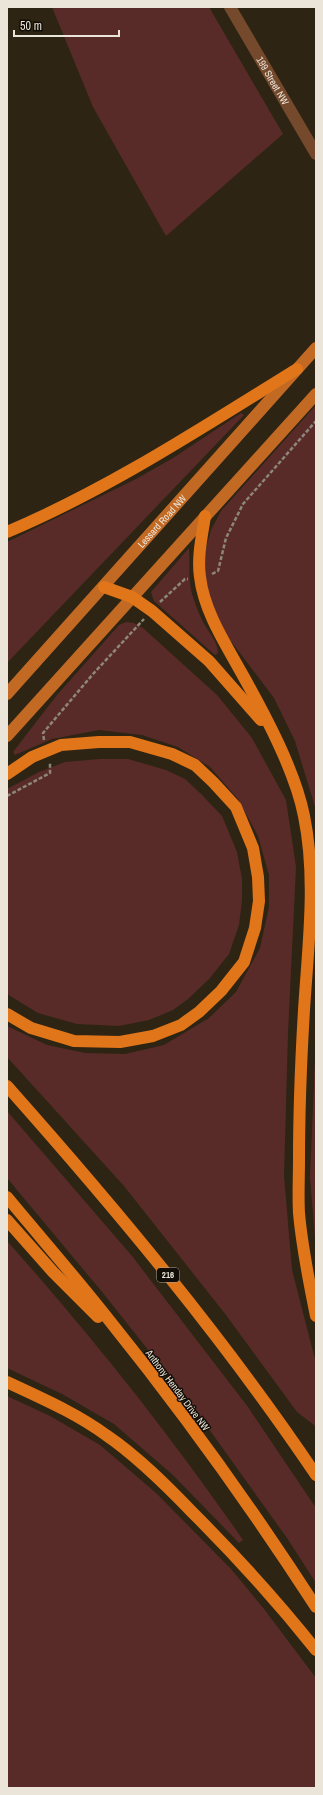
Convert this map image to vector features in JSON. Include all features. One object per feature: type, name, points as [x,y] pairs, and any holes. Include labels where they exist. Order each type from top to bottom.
[{"type":"highway","points":[[7,532],[59,508],[119,477],[297,369]]},
{"type":"highway","points":[[205,516],[199,556],[200,578],[208,607],[221,635],[256,697],[280,747],[300,796],[305,817],[310,904],[299,1111],[299,1212],[308,1279],[316,1316]]},
{"type":"highway","points":[[104,587],[132,597],[152,610],[209,661],[239,692],[280,747]]},
{"type":"highway","points":[[7,774],[32,757],[61,745],[99,742],[130,742],[172,754],[195,765],[236,807],[253,848],[258,877],[259,901],[255,928],[244,962],[221,991],[199,1012],[181,1025],[153,1036],[120,1042],[74,1041],[31,1028],[7,1014]]},
{"type":"highway","name":"216","points":[[7,1086],[100,1192],[169,1276],[240,1368],[316,1475]]},
{"type":"highway","name":"Anthony Henday Drive NW","points":[[7,1197],[142,1362],[222,1468],[316,1607]]},
{"type":"highway","points":[[7,1220],[53,1272],[142,1362]]},
{"type":"highway","points":[[7,1382],[56,1405],[107,1435],[165,1484],[240,1560],[286,1612],[316,1650]]},
{"type":"main road","name":"Lessard Road NW","points":[[7,694],[316,348]]},
{"type":"main road","points":[[7,736],[316,394]]},
{"type":"street","name":"199 Street NW","points":[[230,7],[316,154]]},
{"type":"path","points":[[208,575],[218,571],[226,538],[243,504],[316,421]]},
{"type":"path","points":[[45,744],[43,733],[93,674],[152,610],[185,579]]},
{"type":"path","points":[[7,796],[50,773],[50,760]]},
{"type":"shaded area","points":[[52,7],[209,7],[283,134],[166,236],[93,107]]},
{"type":"shaded area","points":[[316,405],[316,810],[295,741],[274,698],[227,636],[207,595],[203,559],[211,530],[221,511]]},
{"type":"shaded area","points":[[241,413],[244,415],[7,663],[7,542],[136,479],[173,458]]},
{"type":"shaded area","points":[[189,548],[192,594],[202,620],[218,649],[218,653],[215,655],[154,601],[151,592]]},
{"type":"shaded area","points":[[126,622],[134,623],[143,628],[217,695],[252,738],[286,800],[296,867],[288,1033],[284,1176],[292,1270],[316,1363],[316,1428],[297,1412],[226,1315],[124,1186],[7,1057],[7,1026],[47,1045],[85,1053],[125,1054],[164,1045],[209,1018],[236,992],[260,948],[269,907],[269,875],[258,836],[238,799],[210,767],[178,747],[142,735],[99,730],[52,739],[15,755],[13,752],[57,695],[119,625]]},
{"type":"shaded area","points":[[100,759],[128,759],[166,770],[185,779],[222,816],[237,852],[242,879],[242,900],[239,925],[229,954],[209,979],[188,999],[173,1010],[149,1020],[119,1026],[77,1024],[38,1013],[7,994],[7,789],[39,772],[65,762]]},
{"type":"shaded area","points":[[316,1037],[316,1250],[310,1177]]},
{"type":"shaded area","points":[[7,1111],[132,1256],[248,1407],[316,1508],[316,1583],[287,1538],[191,1404],[103,1293],[7,1178]]},
{"type":"shaded area","points":[[7,1241],[70,1313],[130,1387],[188,1463],[243,1540],[239,1543],[173,1475],[114,1424],[62,1394],[7,1368]]},
{"type":"shaded area","points":[[7,1396],[50,1416],[100,1445],[156,1493],[231,1569],[264,1609],[316,1678],[316,1788],[7,1788]]}]
